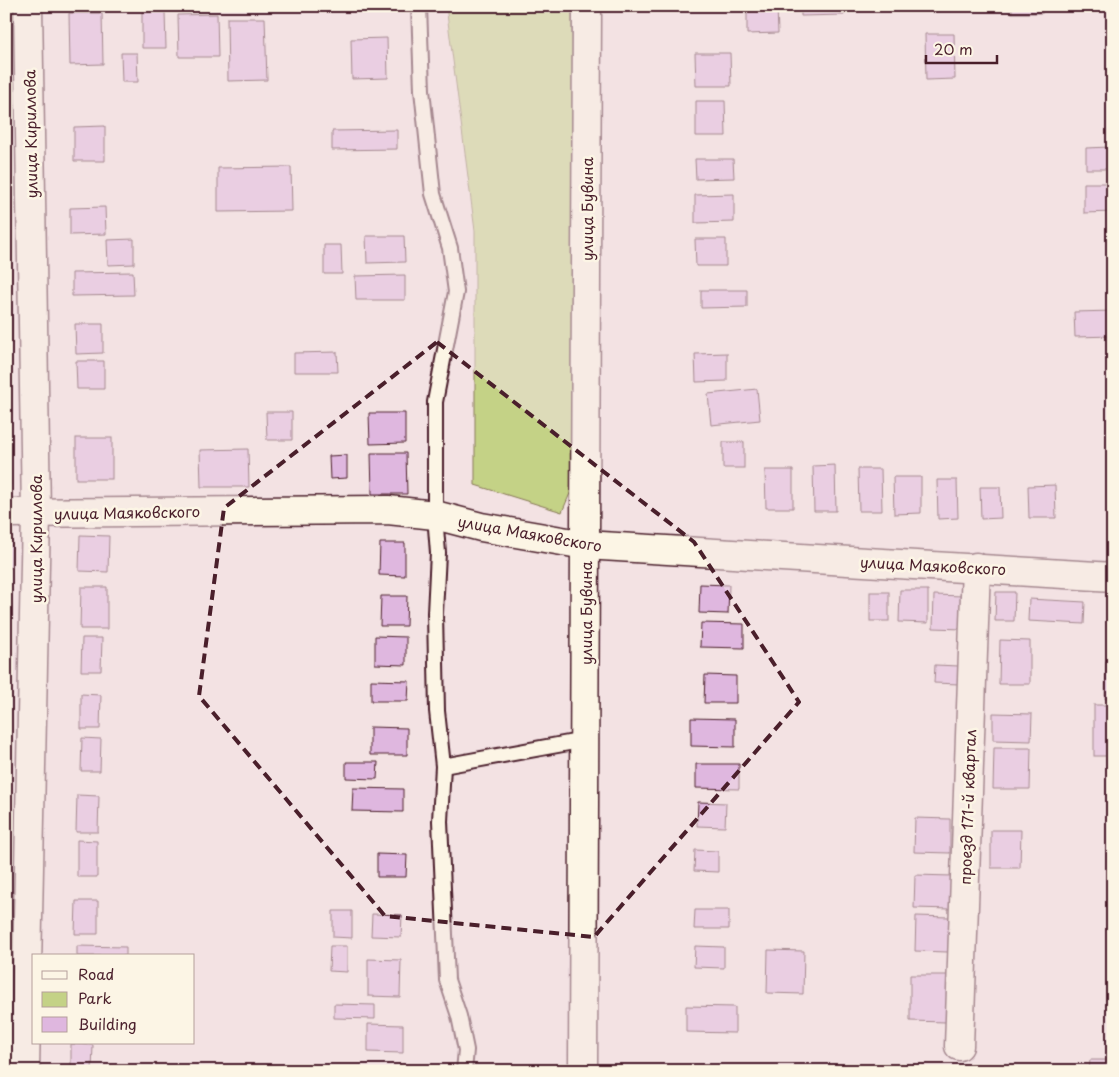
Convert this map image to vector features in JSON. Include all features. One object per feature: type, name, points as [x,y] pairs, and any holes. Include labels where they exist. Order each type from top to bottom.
[{"type":"street","name":"улица Кириллова","points":[[25,1071],[36,513],[28,6]]},
{"type":"street","name":"улица Бувина","points":[[584,1071],[587,6]]},
{"type":"street","name":"улица Маяковского","points":[[6,513],[388,510],[434,515],[481,527],[585,545],[976,567],[1113,577]]},
{"type":"street","name":"проезд 171-й квартал","points":[[959,1046],[976,567]]},
{"type":"lane","points":[[419,6],[422,90],[433,194],[450,248],[456,292],[435,402],[434,515],[438,553],[435,613],[437,711],[443,766],[440,821],[447,980],[459,1016],[466,1050],[464,1071]]},
{"type":"lane","points":[[443,766],[584,740]]},
{"type":"highlighted area","points":[[437,342],[694,542],[799,702],[594,937],[385,916],[199,696],[224,508]]},
{"type":"green space","points":[[446,6],[572,6],[574,484],[562,512],[475,485],[475,231]]},
{"type":"building","points":[[747,6],[777,6],[778,33],[747,34]]},
{"type":"building","points":[[801,6],[844,6],[844,15],[801,16]]},
{"type":"building","points":[[926,6],[960,6],[960,10],[926,11]]},
{"type":"building","points":[[1012,6],[1042,6],[1042,13],[1012,13]]},
{"type":"building","points":[[142,12],[165,12],[166,48],[142,48]]},
{"type":"building","points":[[69,13],[102,13],[103,64],[70,65]]},
{"type":"building","points":[[217,14],[218,57],[179,57],[178,15]]},
{"type":"building","points":[[227,18],[265,18],[267,80],[228,81]]},
{"type":"building","points":[[925,34],[954,34],[955,79],[926,80]]},
{"type":"building","points":[[387,38],[388,78],[352,79],[351,39]]},
{"type":"building","points":[[121,53],[137,53],[138,82],[122,82]]},
{"type":"building","points":[[695,53],[730,53],[731,86],[696,86]]},
{"type":"building","points":[[696,101],[725,101],[726,136],[696,136]]},
{"type":"building","points":[[105,126],[105,161],[74,161],[74,127]]},
{"type":"building","points":[[397,130],[397,149],[332,150],[332,131]]},
{"type":"building","points":[[1110,147],[1110,169],[1086,169],[1086,148]]},
{"type":"building","points":[[695,159],[733,159],[734,178],[696,179]]},
{"type":"building","points":[[291,167],[292,211],[218,212],[218,168]]},
{"type":"building","points":[[1084,183],[1113,183],[1113,212],[1084,213]]},
{"type":"building","points":[[734,194],[734,222],[695,223],[695,195]]},
{"type":"building","points":[[105,207],[106,234],[70,235],[70,208]]},
{"type":"building","points":[[366,236],[404,236],[405,262],[367,263]]},
{"type":"building","points":[[134,239],[134,264],[108,265],[107,240]]},
{"type":"building","points":[[695,239],[726,239],[726,266],[696,266]]},
{"type":"building","points":[[324,245],[341,245],[342,274],[324,274]]},
{"type":"building","points":[[133,272],[134,295],[72,296],[72,273]]},
{"type":"building","points":[[405,275],[405,300],[356,300],[355,276]]},
{"type":"building","points":[[701,290],[747,290],[747,307],[701,308]]},
{"type":"building","points":[[1113,311],[1113,336],[1075,337],[1074,312]]},
{"type":"building","points":[[6,318],[12,318],[12,343],[6,343]]},
{"type":"building","points":[[75,324],[103,324],[103,353],[76,354]]},
{"type":"building","points":[[337,352],[338,372],[294,372],[294,353]]},
{"type":"building","points":[[727,353],[727,381],[696,382],[695,354]]},
{"type":"building","points":[[76,361],[104,361],[104,389],[77,389]]},
{"type":"building","points":[[757,389],[760,420],[711,425],[708,394]]},
{"type":"building","points":[[266,412],[292,412],[292,440],[267,440]]},
{"type":"building","points":[[369,413],[405,413],[405,443],[370,444]]},
{"type":"building","points":[[76,438],[112,438],[112,479],[76,479]]},
{"type":"building","points":[[723,442],[744,442],[744,468],[723,468]]},
{"type":"building","points":[[6,449],[10,449],[11,485],[6,485]]},
{"type":"building","points":[[248,449],[249,487],[201,487],[200,450]]},
{"type":"building","points":[[371,453],[406,453],[407,494],[372,494]]},
{"type":"building","points":[[347,455],[347,478],[330,479],[329,456]]},
{"type":"building","points":[[835,465],[836,511],[814,511],[813,466]]},
{"type":"building","points":[[858,469],[881,469],[882,511],[859,511]]},
{"type":"building","points":[[765,470],[793,470],[793,508],[766,508]]},
{"type":"building","points":[[893,477],[921,477],[921,513],[894,514]]},
{"type":"building","points":[[937,480],[957,480],[958,518],[938,519]]},
{"type":"building","points":[[1055,485],[1056,518],[1029,518],[1028,486]]},
{"type":"building","points":[[980,487],[1000,487],[1001,518],[981,519]]},
{"type":"building","points":[[1108,503],[1113,503],[1113,530],[1108,530]]},
{"type":"building","points":[[6,532],[12,532],[11,568],[6,567]]},
{"type":"building","points":[[80,535],[109,536],[108,572],[79,571]]},
{"type":"building","points":[[380,543],[405,543],[405,576],[379,575]]},
{"type":"building","points":[[700,584],[729,585],[728,614],[699,613]]},
{"type":"building","points":[[81,587],[107,587],[107,629],[80,629]]},
{"type":"building","points":[[900,590],[928,590],[928,623],[899,622]]},
{"type":"building","points":[[870,592],[889,592],[889,621],[870,621]]},
{"type":"building","points":[[996,592],[1015,592],[1014,621],[995,621]]},
{"type":"building","points":[[934,595],[963,596],[962,629],[933,628]]},
{"type":"building","points":[[381,596],[407,596],[406,626],[380,626]]},
{"type":"building","points":[[1029,599],[1085,602],[1084,624],[1028,621]]},
{"type":"building","points":[[701,623],[744,624],[744,648],[700,647]]},
{"type":"building","points":[[375,636],[406,637],[406,665],[375,664]]},
{"type":"building","points":[[82,638],[102,638],[101,671],[81,671]]},
{"type":"building","points":[[1000,640],[1030,641],[1030,684],[999,684]]},
{"type":"building","points":[[1106,661],[1113,661],[1113,699],[1105,699]]},
{"type":"building","points":[[935,665],[959,666],[959,684],[934,683]]},
{"type":"building","points":[[705,675],[736,676],[736,703],[704,703]]},
{"type":"building","points":[[371,680],[409,681],[408,701],[371,701]]},
{"type":"building","points":[[81,694],[101,695],[100,729],[81,729]]},
{"type":"building","points":[[1094,705],[1113,705],[1113,756],[1094,756]]},
{"type":"building","points":[[993,713],[1032,714],[1031,741],[993,740]]},
{"type":"building","points":[[691,718],[735,719],[735,747],[691,746]]},
{"type":"building","points":[[370,727],[407,728],[407,755],[370,755]]},
{"type":"building","points":[[82,738],[101,739],[100,771],[81,771]]},
{"type":"building","points":[[6,744],[10,744],[9,782],[6,782]]},
{"type":"building","points":[[994,748],[1031,748],[1030,789],[993,789]]},
{"type":"building","points":[[346,762],[378,762],[377,779],[346,778]]},
{"type":"building","points":[[696,764],[739,764],[739,789],[696,788]]},
{"type":"building","points":[[353,788],[403,789],[403,812],[352,811]]},
{"type":"building","points":[[77,795],[99,796],[98,832],[76,832]]},
{"type":"building","points":[[698,802],[726,803],[725,827],[697,826]]},
{"type":"building","points":[[915,818],[950,819],[950,853],[914,852]]},
{"type":"building","points":[[991,830],[1021,830],[1020,868],[991,868]]},
{"type":"building","points":[[77,840],[97,841],[97,877],[77,877]]},
{"type":"building","points":[[695,850],[718,851],[718,872],[694,871]]},
{"type":"building","points":[[377,854],[407,855],[406,877],[377,877]]},
{"type":"building","points":[[915,875],[952,876],[951,909],[914,908]]},
{"type":"building","points":[[76,901],[98,901],[98,934],[75,934]]},
{"type":"building","points":[[695,910],[729,910],[729,929],[694,929]]},
{"type":"building","points":[[333,911],[352,911],[352,938],[333,937]]},
{"type":"building","points":[[372,914],[402,915],[401,937],[371,936]]},
{"type":"building","points":[[916,916],[949,917],[948,952],[915,951]]},
{"type":"building","points":[[77,946],[126,947],[126,954],[77,954]]},
{"type":"building","points":[[330,946],[347,946],[347,972],[329,971]]},
{"type":"building","points":[[695,946],[724,947],[724,968],[694,967]]},
{"type":"building","points":[[768,950],[804,951],[803,994],[767,993]]},
{"type":"building","points":[[368,959],[401,960],[400,997],[368,996]]},
{"type":"building","points":[[910,975],[947,975],[946,1022],[910,1021]]},
{"type":"building","points":[[334,1004],[375,1005],[375,1019],[334,1018]]},
{"type":"building","points":[[686,1006],[735,1007],[735,1033],[686,1032]]},
{"type":"building","points":[[368,1024],[403,1025],[403,1053],[368,1052]]},
{"type":"building","points":[[71,1044],[93,1045],[92,1071],[71,1071]]},
{"type":"building","points":[[1090,1060],[1113,1060],[1113,1071],[1089,1071]]}]
